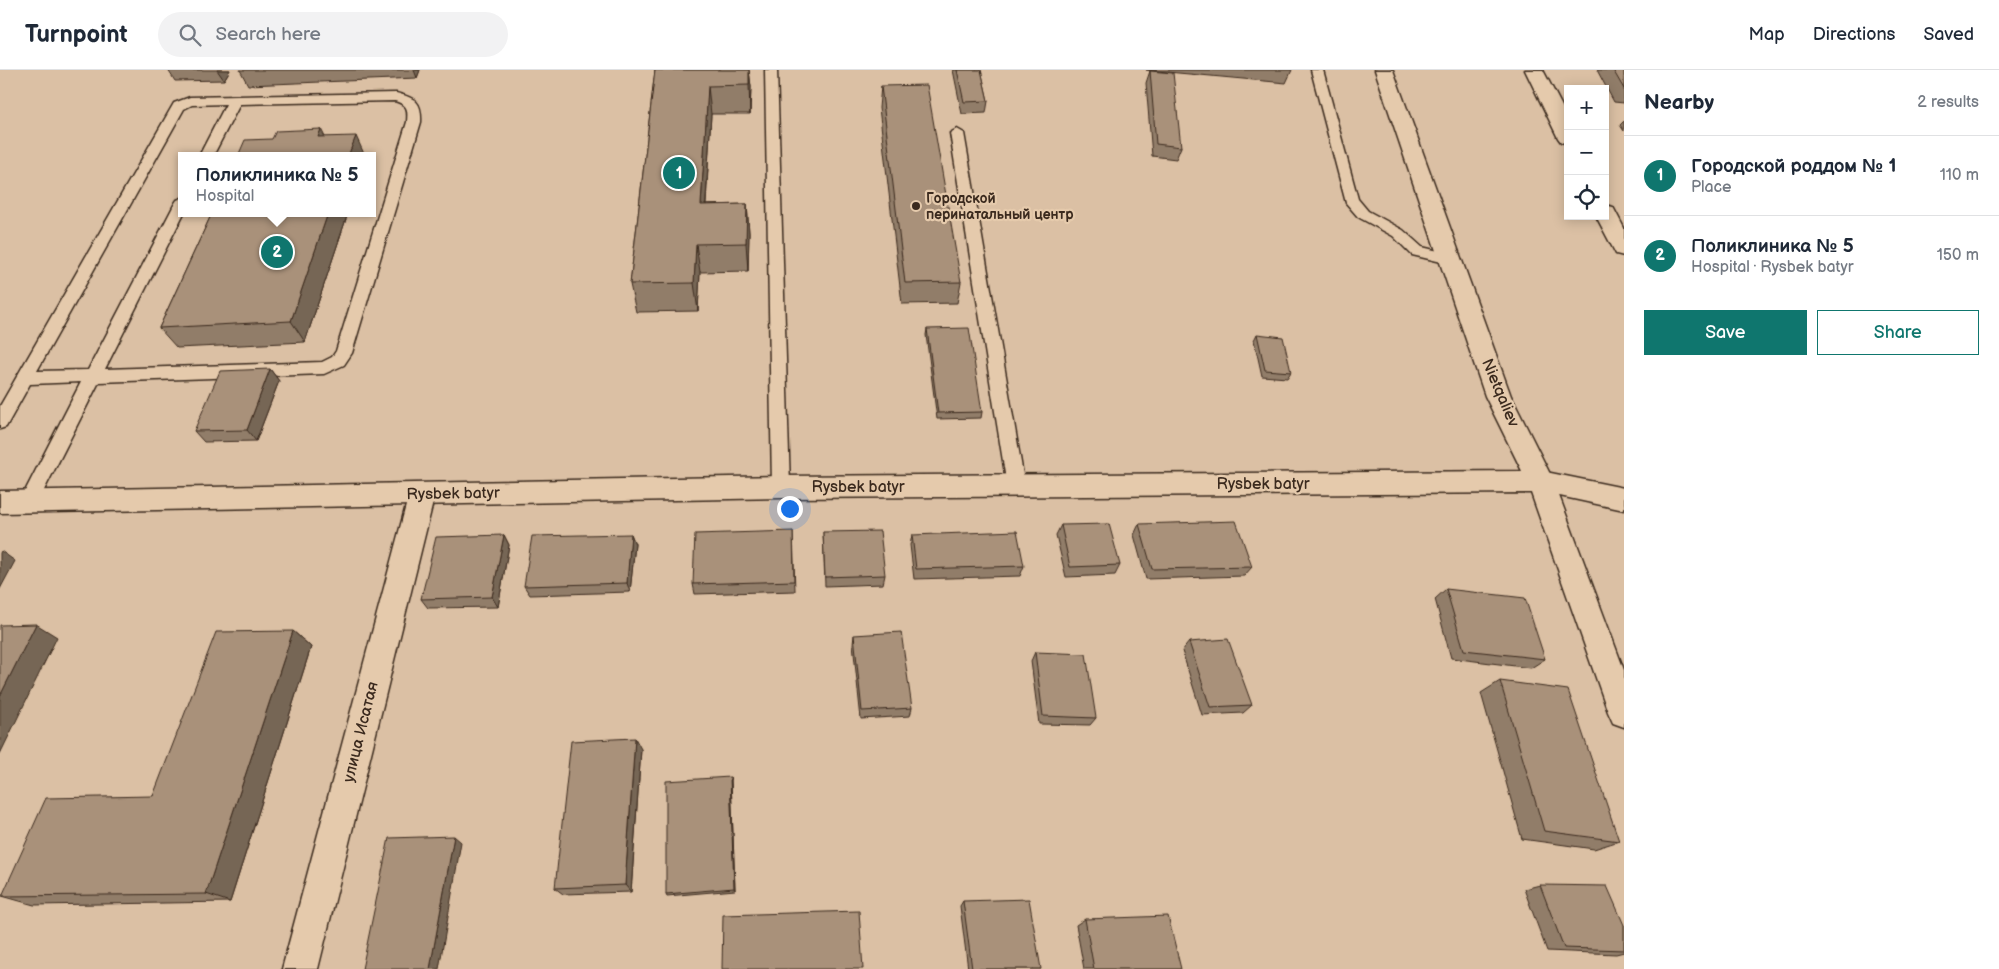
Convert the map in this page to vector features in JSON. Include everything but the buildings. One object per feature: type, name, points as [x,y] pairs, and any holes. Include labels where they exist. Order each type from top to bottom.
[{"type":"street","name":"Nietqaliev","points":[[1384,70],[1498,396],[1541,482],[1624,712]]},
{"type":"street","points":[[1534,70],[1564,130]]},
{"type":"street","points":[[1609,220],[1624,249]]},
{"type":"street","name":"Rysbek batyr","points":[[0,502],[781,487],[1541,482],[1624,499]]},
{"type":"street","name":"улица Исатая","points":[[300,969],[422,494]]},
{"type":"lane","points":[[771,70],[781,487]]},
{"type":"lane","points":[[1317,70],[1351,200],[1363,214],[1398,233],[1417,251],[1450,259]]},
{"type":"lane","points":[[0,422],[179,106],[190,101],[235,100],[396,97],[409,101],[415,110],[414,122],[344,353],[338,361],[324,368],[25,378]]},
{"type":"lane","points":[[208,152],[235,100]]},
{"type":"lane","points":[[957,133],[1016,486]]},
{"type":"lane","points":[[28,501],[178,211]]},
{"type":"place","name":"Городской роддом № 1","points":[[679,173]]},
{"type":"place","name":"Городской перинатальный центр","points":[[916,206]]},
{"type":"place","name":"Поликлиника № 5","points":[[277,252]]}]
